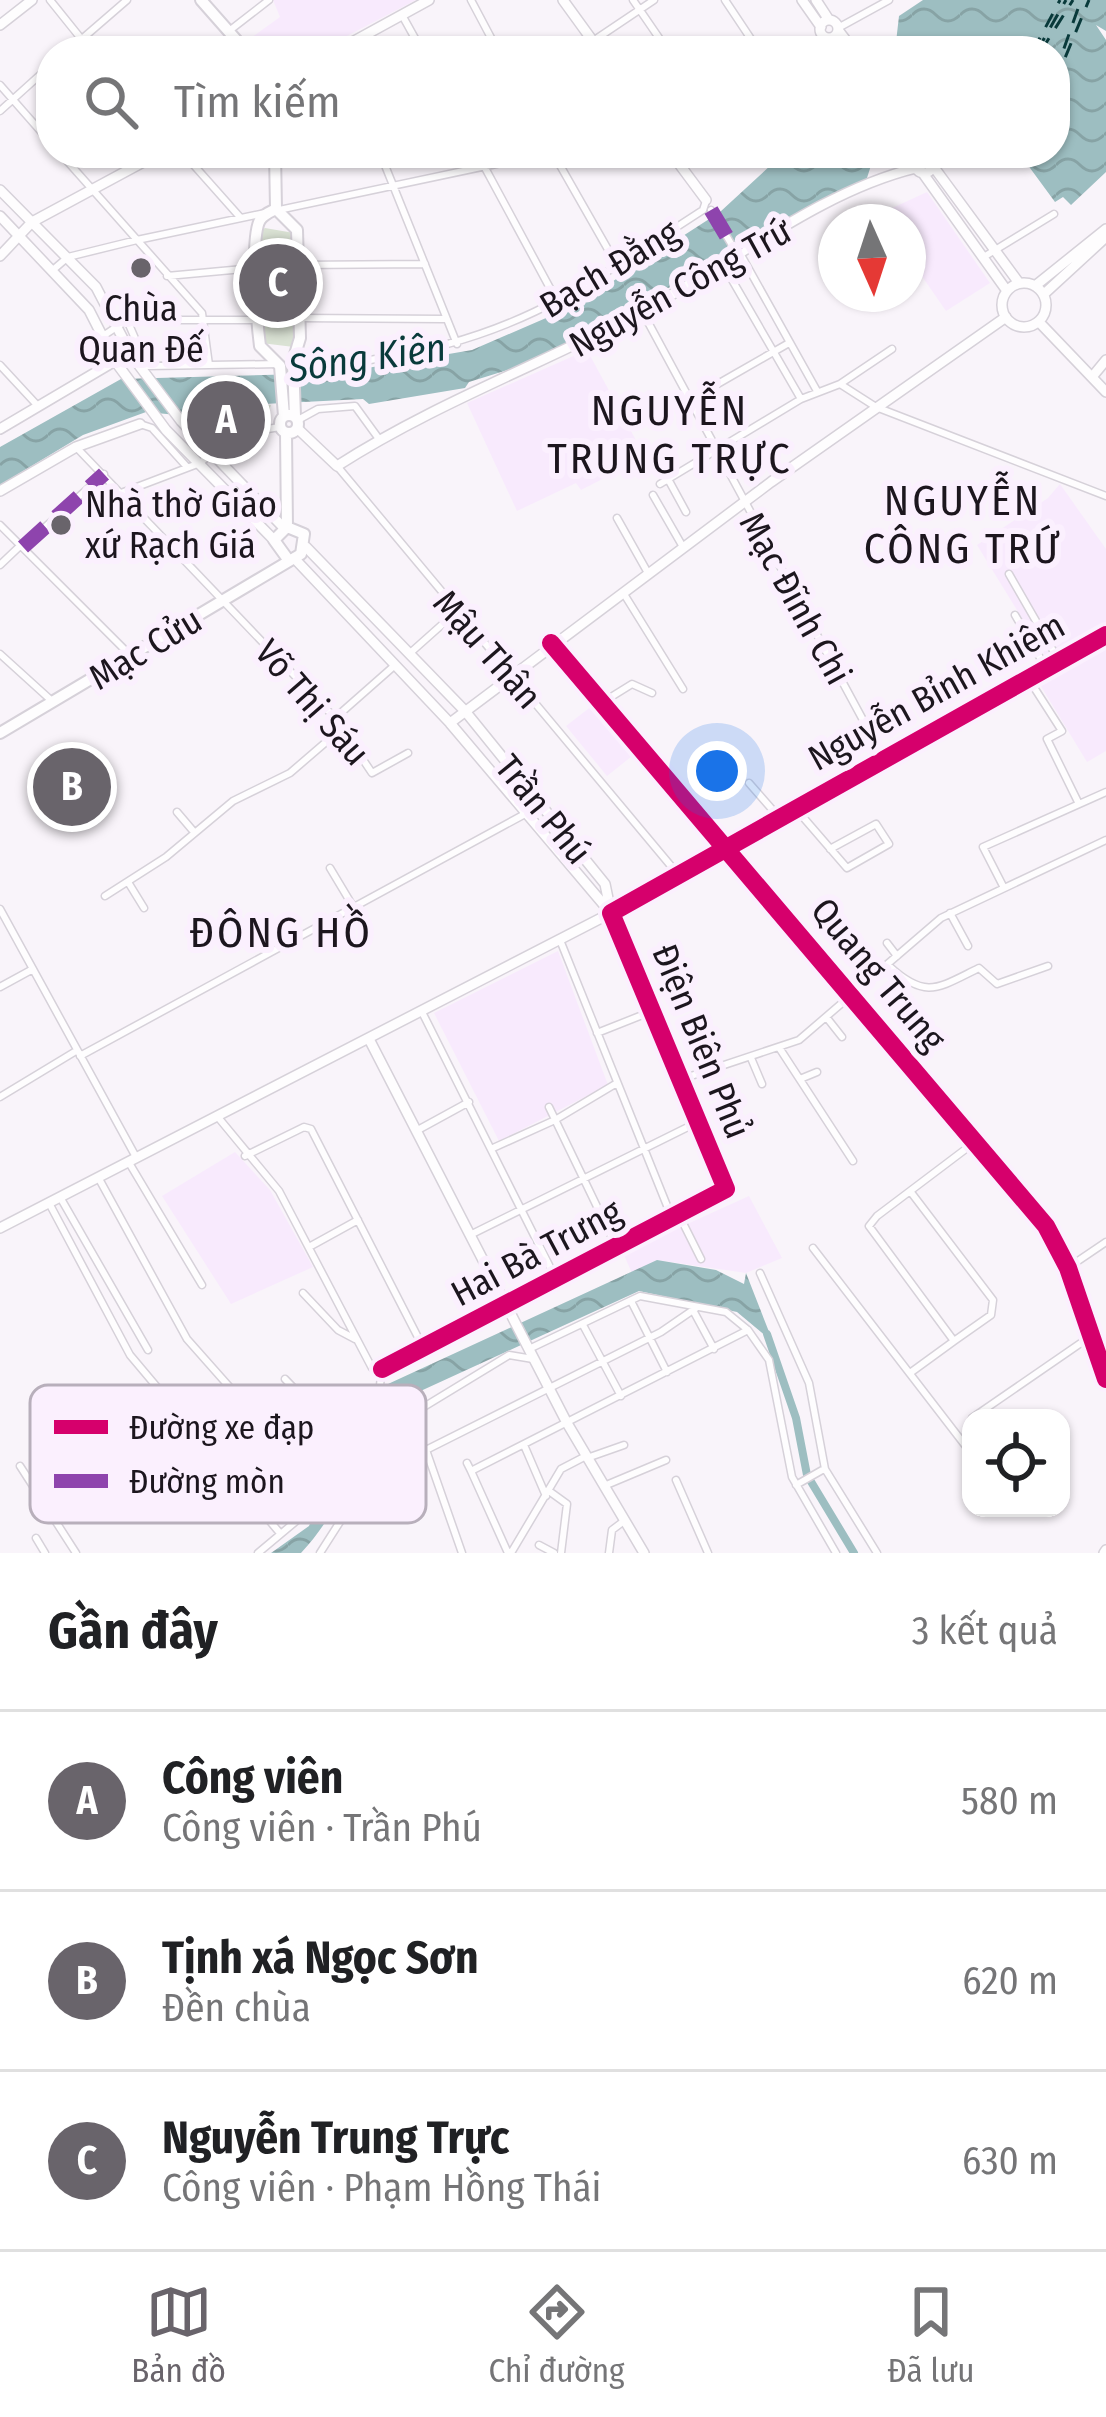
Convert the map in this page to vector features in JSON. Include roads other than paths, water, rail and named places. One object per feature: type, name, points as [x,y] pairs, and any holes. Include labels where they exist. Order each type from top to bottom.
[{"type":"main road","points":[[0,25],[32,0]]},
{"type":"main road","points":[[201,0],[233,36]]},
{"type":"main road","points":[[364,36],[429,0]]},
{"type":"main road","points":[[563,0],[590,36]]},
{"type":"main road","points":[[802,0],[837,36]]},
{"type":"main road","points":[[816,0],[832,36]]},
{"type":"main road","points":[[0,256],[32,222],[134,168]]},
{"type":"main road","points":[[275,168],[276,209]]},
{"type":"main road","points":[[683,168],[708,205]]},
{"type":"main road","name":"Nguyễn Công Trứ","points":[[337,466],[379,439],[642,311],[738,254],[903,168]]},
{"type":"main road","points":[[917,168],[987,255],[1019,283],[1040,290]]},
{"type":"main road","points":[[935,168],[1007,290]]},
{"type":"main road","name":"Trần Phú","points":[[0,190],[97,287],[123,322],[132,356],[181,421],[286,527],[304,534],[306,547],[465,711],[605,884],[611,913]]},
{"type":"main road","points":[[274,540],[286,527],[290,420],[284,360],[299,317],[295,223],[276,209]]},
{"type":"main road","points":[[276,209],[258,224],[258,320],[260,346],[284,360]]},
{"type":"main road","name":"Trần Phú","points":[[0,216],[89,310],[117,365],[166,430],[450,723],[611,913]]},
{"type":"main road","points":[[1040,290],[1106,233]]},
{"type":"main road","points":[[1019,283],[1007,290],[1002,303],[1006,317],[1018,326],[1039,322]]},
{"type":"main road","points":[[1039,322],[1046,308],[1040,290]]},
{"type":"main road","points":[[450,723],[622,591],[1006,317]]},
{"type":"main road","points":[[1039,322],[1106,392]]},
{"type":"main road","points":[[1092,377],[1106,360]]},
{"type":"main road","points":[[0,429],[117,365]]},
{"type":"main road","name":"Mậu Thân","points":[[290,420],[337,466]]},
{"type":"main road","points":[[0,491],[76,447],[140,424]]},
{"type":"main road","name":"Mạc Cửu","points":[[0,733],[306,547]]},
{"type":"main road","name":"Nguyễn Bỉnh Khiêm","points":[[0,1228],[611,913],[777,815],[1106,635]]},
{"type":"main road","points":[[394,666],[409,654]]},
{"type":"main road","points":[[514,800],[528,790]]},
{"type":"main road","name":"Quang Trung","points":[[726,844],[1046,1226],[1068,1268],[1106,1379]]},
{"type":"main road","points":[[369,1040],[567,1423],[644,1553]]},
{"type":"street","points":[[50,0],[77,36]]},
{"type":"street","points":[[85,36],[127,0]]},
{"type":"street","points":[[229,31],[268,0]]},
{"type":"street","points":[[471,0],[490,36]]},
{"type":"street","points":[[633,0],[658,36]]},
{"type":"street","points":[[609,36],[655,0]]},
{"type":"street","points":[[725,0],[749,36]]},
{"type":"street","points":[[824,36],[885,1]]},
{"type":"street","points":[[402,15],[414,36]]},
{"type":"street","points":[[0,110],[36,78]]},
{"type":"street","points":[[0,85],[36,126]]},
{"type":"street","points":[[73,168],[205,320],[208,365]]},
{"type":"street","points":[[196,168],[239,217]]},
{"type":"street","points":[[386,168],[458,346]]},
{"type":"street","points":[[54,269],[68,257],[137,240],[470,168]]},
{"type":"street","points":[[486,168],[558,304]]},
{"type":"street","points":[[559,168],[618,267]]},
{"type":"street","points":[[708,205],[817,391]]},
{"type":"street","name":"Bạch Đằng","points":[[123,322],[147,366],[284,360],[341,364],[458,346],[558,304],[708,205]]},
{"type":"street","points":[[987,255],[1054,214]]},
{"type":"street","points":[[298,265],[425,264]]},
{"type":"street","points":[[724,266],[801,399]]},
{"type":"street","points":[[167,276],[257,268]]},
{"type":"street","name":"Mạc Đĩnh Chi","points":[[642,311],[883,757]]},
{"type":"street","points":[[299,317],[444,319]]},
{"type":"street","points":[[103,336],[123,322],[258,320]]},
{"type":"street","points":[[688,400],[790,343]]},
{"type":"street","points":[[686,512],[664,481],[801,399],[840,384],[892,349]]},
{"type":"street","points":[[0,365],[37,405]]},
{"type":"street","points":[[840,384],[876,407],[1106,496]]},
{"type":"street","points":[[121,493],[200,463],[224,436],[318,409],[355,406],[379,439]]},
{"type":"street","points":[[140,424],[152,428],[187,467]]},
{"type":"street","name":"Võ Thị Sáu","points":[[76,447],[335,718],[372,773],[408,753]]},
{"type":"street","name":"Mậu Thân","points":[[337,466],[454,613],[676,872]]},
{"type":"street","points":[[0,566],[104,474]]},
{"type":"street","points":[[653,495],[683,547]]},
{"type":"street","points":[[617,518],[648,573]]},
{"type":"street","points":[[0,525],[131,656]]},
{"type":"street","points":[[1009,574],[1059,661]]},
{"type":"street","points":[[622,591],[683,688]]},
{"type":"street","points":[[409,654],[454,613]]},
{"type":"street","points":[[1015,615],[1046,668]]},
{"type":"street","name":"Quang Trung","points":[[551,643],[726,844]]},
{"type":"street","points":[[0,655],[53,702]]},
{"type":"street","points":[[335,718],[394,666]]},
{"type":"street","points":[[1028,678],[1062,730],[1047,739],[1079,805]]},
{"type":"street","points":[[603,702],[632,684],[652,693]]},
{"type":"street","points":[[105,896],[233,801],[290,773],[340,730]]},
{"type":"street","points":[[749,783],[777,815]]},
{"type":"street","points":[[1003,886],[983,847],[1106,792]]},
{"type":"street","points":[[794,806],[830,848],[849,869],[889,844],[876,824],[830,848]]},
{"type":"street","points":[[178,812],[194,832]]},
{"type":"street","points":[[0,1097],[525,814]]},
{"type":"street","points":[[682,1079],[779,1049],[854,997],[950,913],[1106,840]]},
{"type":"street","points":[[330,868],[354,908]]},
{"type":"street","points":[[128,882],[144,908]]},
{"type":"street","points":[[0,909],[202,1285]]},
{"type":"street","name":"Điện Biên Phủ","points":[[611,913],[726,1185],[721,1194]]},
{"type":"street","points":[[950,913],[968,946]]},
{"type":"street","points":[[560,940],[644,1148],[701,1259]]},
{"type":"street","points":[[886,943],[897,956]]},
{"type":"street","points":[[890,965],[914,986],[932,989],[982,968],[997,984],[1048,966]]},
{"type":"street","points":[[0,987],[33,969]]},
{"type":"street","points":[[597,1033],[655,1010]]},
{"type":"street","points":[[422,1012],[555,1277]]},
{"type":"street","points":[[827,1018],[842,1037]]},
{"type":"street","points":[[779,1049],[853,1161]]},
{"type":"street","points":[[751,1058],[762,1084]]},
{"type":"street","points":[[800,1079],[817,1072]]},
{"type":"street","points":[[492,1148],[555,1120],[617,1083]]},
{"type":"street","points":[[416,1131],[469,1102]]},
{"type":"street","points":[[549,1107],[616,1246]]},
{"type":"street","points":[[217,1117],[244,1156],[279,1191],[372,1368],[382,1369],[380,1385]]},
{"type":"street","points":[[470,1235],[698,1122]]},
{"type":"street","points":[[244,1156],[308,1126],[423,1347]]},
{"type":"street","points":[[954,1341],[870,1229],[871,1223],[976,1141]]},
{"type":"street","points":[[98,1177],[187,1340],[227,1385]]},
{"type":"street","points":[[910,1192],[993,1300],[991,1315],[910,1373]]},
{"type":"street","name":"Hai Bà Trưng","points":[[382,1369],[510,1308],[555,1277],[721,1194]]},
{"type":"street","points":[[61,1197],[148,1350]]},
{"type":"street","points":[[49,1203],[130,1355],[155,1385]]},
{"type":"street","points":[[308,1247],[358,1220]]},
{"type":"street","points":[[1068,1268],[1106,1242]]},
{"type":"street","points":[[813,1248],[962,1442]]},
{"type":"street","points":[[760,1273],[809,1383],[822,1470],[877,1553]]},
{"type":"street","points":[[303,1293],[344,1334],[358,1340]]},
{"type":"street","points":[[426,1406],[509,1355],[530,1350],[630,1299],[644,1296],[737,1316],[769,1360],[799,1483],[836,1553]]},
{"type":"street","points":[[630,1299],[667,1372]]},
{"type":"street","points":[[462,1553],[426,1450],[650,1338],[695,1310]]},
{"type":"street","points":[[695,1310],[714,1349]]},
{"type":"street","points":[[583,1324],[621,1396]]},
{"type":"street","points":[[509,1553],[469,1467],[745,1332]]},
{"type":"street","points":[[985,1409],[1091,1336]]},
{"type":"street","points":[[284,1379],[290,1385]]},
{"type":"street","points":[[954,1432],[962,1426]]},
{"type":"street","points":[[524,1444],[548,1493],[567,1504],[558,1553],[539,1544]]},
{"type":"street","points":[[509,1553],[565,1465],[624,1444]]},
{"type":"street","points":[[604,1486],[666,1460]]},
{"type":"street","points":[[20,1466],[30,1482]]},
{"type":"street","points":[[799,1483],[822,1470]]},
{"type":"street","points":[[676,1480],[708,1553]]},
{"type":"street","points":[[610,1553],[613,1528],[624,1521]]},
{"type":"street","points":[[57,1523],[76,1553]]},
{"type":"street","points":[[271,1523],[279,1532]]},
{"type":"street","points":[[258,1553],[292,1523]]},
{"type":"street","points":[[320,1553],[337,1523]]},
{"type":"street","points":[[36,1538],[45,1553]]},
{"type":"street","points":[[326,1544],[330,1553]]},
{"type":"water","points":[[923,0],[1106,0],[1106,31],[1096,25],[1106,40],[1106,172],[1071,205],[1063,197],[1055,202],[1030,168],[1070,168],[1070,36],[897,36],[899,16]]},
{"type":"water","points":[[768,168],[870,168],[866,181],[816,202],[550,357],[469,382],[465,388],[369,404],[363,399],[207,407],[177,415],[146,412],[83,435],[0,485],[0,447],[121,379],[338,373],[472,350],[576,305],[720,212]]},
{"type":"water","points":[[657,1260],[716,1270],[744,1284],[746,1273],[773,1342],[737,1312],[639,1291],[426,1389],[388,1384]]},
{"type":"water","points":[[325,1523],[301,1553],[271,1553],[309,1526]]},
{"type":"waterway","points":[[767,1334],[796,1418],[807,1475],[854,1553]]},
{"type":"place","name":"Chùa Quan Đế","points":[[141,268]]},
{"type":"place","name":"Nguyễn Trung Trực","points":[[278,283]]},
{"type":"place","name":"Công viên","points":[[226,420]]},
{"type":"place","name":"Nhà thờ Giáo xứ Rạch Giá","points":[[61,525]]},
{"type":"place","name":"Tịnh xá Ngọc Sơn","points":[[72,787]]},
{"type":"district","name":"NGUYỄN TRUNG TRỰC","points":[[670,434]]},
{"type":"district","name":"NGUYỄN CÔNG TRỨ","points":[[963,524]]},
{"type":"district","name":"ĐÔNG HỒ","points":[[281,932]]},
{"type":"water label","name":"Sông Kiên","points":[[367,357]]}]
